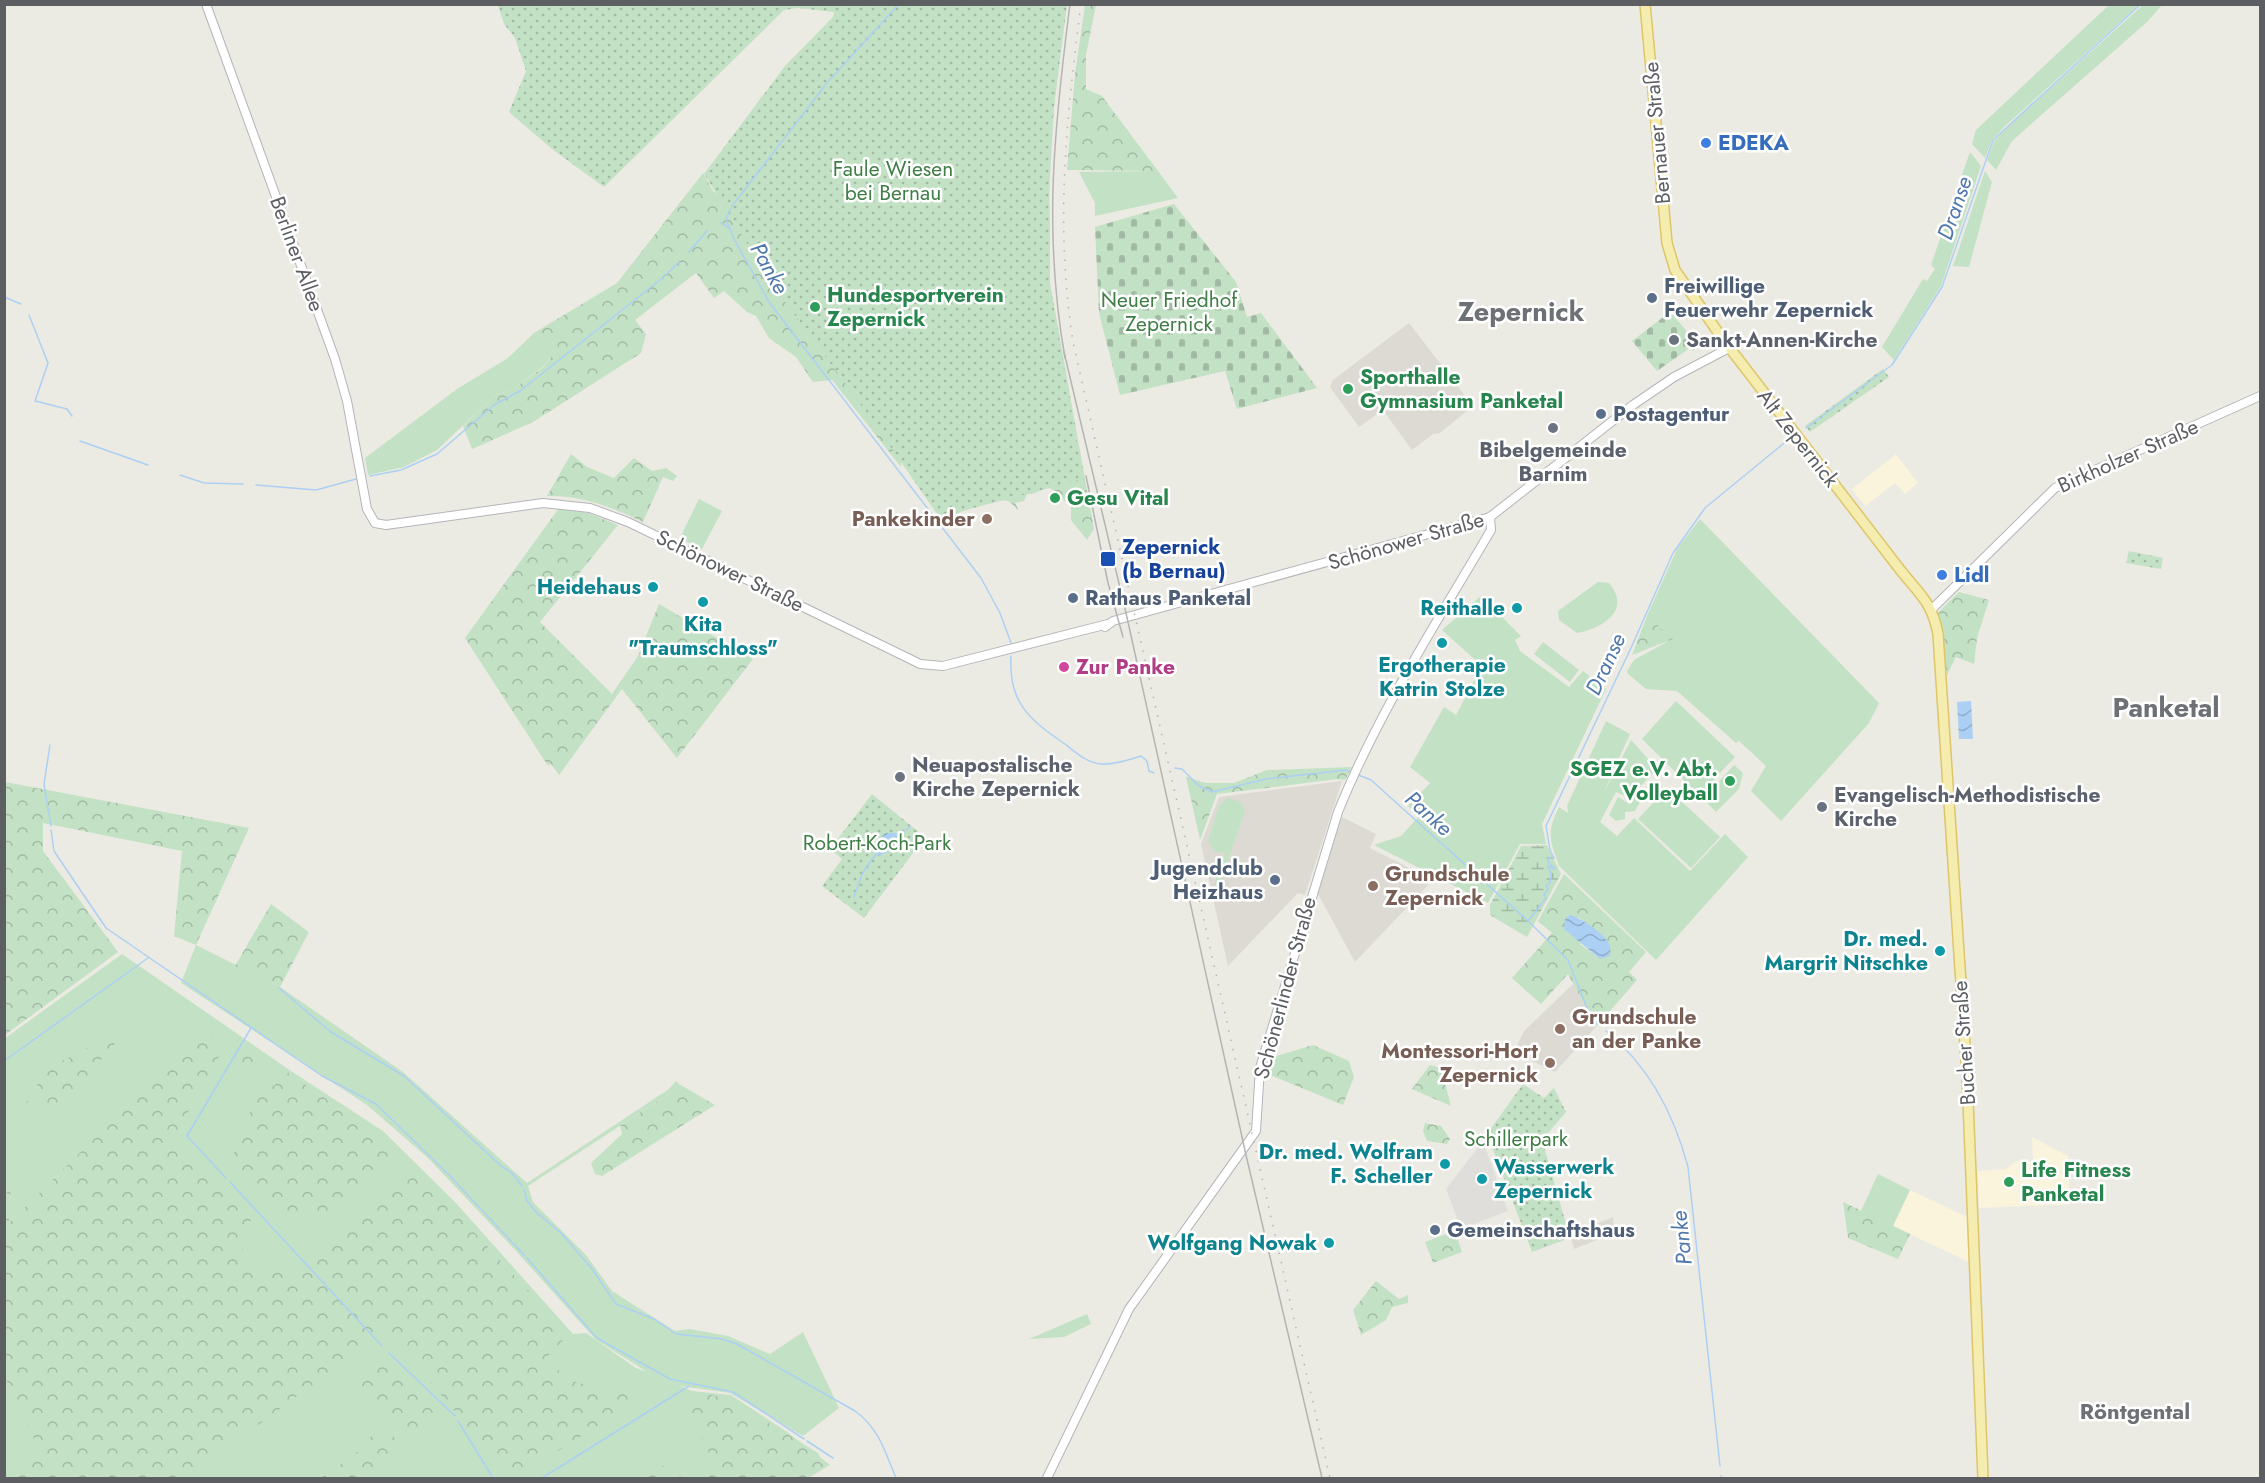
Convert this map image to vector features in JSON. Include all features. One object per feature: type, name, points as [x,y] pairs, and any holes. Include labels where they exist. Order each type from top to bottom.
[{"type":"main road","name":"Bernauer Straße","points":[[1646,4],[1664,217],[1671,260]]},
{"type":"main road","name":"Alt Zepernick","points":[[1671,260],[1729,348],[1932,609]]},
{"type":"main road","name":"Bucher Straße","points":[[1932,609],[1938,634],[1967,1075],[1983,1479]]},
{"type":"street","name":"Berliner Allee","points":[[206,4],[342,380],[367,508],[375,523],[381,525]]},
{"type":"street","name":"Schönower Straße","points":[[381,525],[543,503],[590,508],[628,522],[908,658],[932,666],[961,662],[1108,624],[1490,518],[1633,405],[1678,375],[1729,348]]},
{"type":"street","name":"Birkholzer Straße","points":[[1932,609],[2055,488],[2260,396]]},
{"type":"street","name":"Schönerlinder Straße","points":[[1047,1479],[1129,1309],[1256,1131],[1260,1068],[1320,864],[1354,773],[1388,707],[1491,530],[1490,518]]},
{"type":"shaded area","points":[[1409,323],[1473,406],[1440,433],[1433,434],[1412,450],[1383,410],[1359,427],[1330,387],[1333,380]]},
{"type":"shaded area","points":[[1896,454],[1918,483],[1905,494],[1895,483],[1865,506],[1852,489]]},
{"type":"shaded area","points":[[1342,781],[1305,895],[1298,893],[1228,966],[1201,844],[1219,797]]},
{"type":"shaded area","name":"Grundschule Zepernick","points":[[1342,817],[1376,834],[1370,848],[1433,880],[1355,962],[1317,892]]},
{"type":"shaded area","name":"Grundschule an der Panke","points":[[1573,984],[1596,1027],[1555,1072],[1514,1052],[1524,1031]]},
{"type":"shaded area","points":[[2032,1137],[2068,1156],[2070,1204],[1979,1208],[1978,1171],[2006,1169],[2017,1161],[2033,1161]]},
{"type":"shaded area","points":[[1483,1141],[1508,1211],[1461,1229],[1446,1189]]},
{"type":"shaded area","points":[[1910,1190],[1967,1217],[1969,1262],[1893,1226]]},
{"type":"shaded area","points":[[1613,1217],[1615,1233],[1574,1249],[1570,1235]]},
{"type":"green space","points":[[2110,4],[2139,5],[2004,127],[1992,140],[1985,158],[1972,144],[1976,130]]},
{"type":"green space","name":"Faule Wiesen bei Bernau","points":[[498,5],[1067,5],[1049,146],[1050,284],[1083,479],[939,517],[870,417],[775,288],[704,174],[785,66],[833,17],[834,12],[798,8],[784,10],[604,187],[552,149],[509,112],[526,71],[515,38],[504,24]]},
{"type":"green space","points":[[1085,5],[1096,5],[1086,55],[1086,89],[1102,96],[1158,171],[1067,170],[1075,74]]},
{"type":"green space","points":[[2143,5],[2162,5],[2147,22],[2012,141],[1996,170],[1987,160],[1994,141]]},
{"type":"green space","points":[[1055,89],[1049,195],[1050,283],[1094,529],[1087,540],[1071,520],[1071,502],[1064,501],[1061,494],[1047,487],[1027,494],[1024,501],[1015,503],[1019,511],[1008,501],[994,501],[965,510],[943,521],[938,515],[900,382],[901,467],[832,380],[813,382],[796,357],[769,338],[756,316],[747,312],[724,291],[714,298],[696,273],[635,320],[646,334],[641,353],[533,422],[472,449],[463,426],[494,396],[513,389],[542,368],[555,353],[534,333],[617,283],[703,173],[713,191],[732,207]]},
{"type":"green space","points":[[1970,152],[1981,166],[1941,286],[1894,360],[1882,347],[1923,279],[1927,281],[1935,269],[1931,265]]},
{"type":"green space","points":[[1158,171],[1178,198],[1095,216],[1095,203],[1079,172]]},
{"type":"green space","points":[[1985,171],[1992,182],[1969,267],[1953,266]]},
{"type":"green space","name":"Neuer Friedhof Zepernick","points":[[1174,204],[1236,282],[1247,317],[1261,313],[1317,388],[1237,409],[1225,371],[1120,395],[1099,313],[1095,227]]},
{"type":"green space","points":[[1670,312],[1685,329],[1695,349],[1693,351],[1690,348],[1657,371],[1632,341]]},
{"type":"green space","points":[[534,333],[555,353],[541,368],[513,389],[494,396],[437,450],[404,467],[368,475],[365,458],[457,389],[508,358]]},
{"type":"green space","points":[[1883,369],[1889,377],[1810,432],[1805,426]]},
{"type":"green space","points":[[571,454],[587,467],[614,478],[634,458],[652,471],[666,468],[677,476],[673,481],[663,477],[643,522],[596,503],[560,496],[547,496]]},
{"type":"green space","points":[[699,499],[722,511],[702,549],[680,538]]},
{"type":"green space","points":[[559,508],[588,513],[618,525],[540,622],[612,694],[638,656],[659,604],[753,659],[677,758],[622,689],[559,775],[551,764],[548,766],[465,638]]},
{"type":"green space","points":[[1700,519],[1879,703],[1869,723],[1781,821],[1751,791],[1766,766],[1677,691],[1646,689],[1627,671],[1634,660],[1672,639],[1647,616],[1677,549]]},
{"type":"green space","points":[[2129,551],[2163,558],[2161,569],[2126,563]]},
{"type":"green space","points":[[1598,582],[1609,583],[1615,593],[1616,609],[1605,622],[1577,633],[1559,620],[1558,611]]},
{"type":"green space","points":[[1959,592],[1989,600],[1977,638],[1974,664],[1956,657],[1947,675],[1938,613]]},
{"type":"green space","points":[[1481,596],[1521,636],[1515,640],[1520,651],[1569,687],[1583,671],[1606,689],[1542,824],[1546,844],[1520,844],[1488,903],[1374,845],[1401,836],[1419,816],[1408,806],[1430,783],[1410,767],[1444,707],[1456,715],[1482,666],[1442,630]]},
{"type":"green space","points":[[1647,616],[1673,639],[1632,655]]},
{"type":"green space","points":[[1543,642],[1579,670],[1570,682],[1534,654]]},
{"type":"green space","points":[[1676,701],[1735,757],[1699,795],[1642,739]]},
{"type":"green space","points":[[1606,721],[1630,734],[1603,794],[1631,740],[1657,769],[1629,798],[1616,792],[1600,822],[1617,836],[1634,818],[1690,871],[1725,834],[1748,857],[1656,960],[1559,866],[1552,843],[1551,830],[1555,816],[1559,807],[1568,813],[1567,806]]},
{"type":"green space","name":"SGEZ e.V. Abt. Volleyball","points":[[1734,765],[1743,773],[1739,789],[1716,812],[1703,799]]},
{"type":"green space","points":[[1352,767],[1345,780],[1217,794],[1200,840],[1186,777],[1206,783],[1234,783],[1267,770]]},
{"type":"green space","points":[[5,782],[249,828],[196,945],[174,936],[182,851],[43,823],[43,851],[118,952],[5,1035]]},
{"type":"green space","points":[[1667,788],[1720,837],[1691,868],[1638,819]]},
{"type":"green space","name":"Robert-Koch-Park","points":[[872,794],[925,837],[864,918],[822,886],[842,859],[830,849]]},
{"type":"green space","points":[[1618,797],[1628,803],[1635,797],[1640,802],[1635,811],[1625,812],[1625,819],[1616,821],[1609,815]]},
{"type":"green space","points":[[1227,798],[1241,802],[1245,810],[1218,891],[1213,889],[1225,853],[1214,851],[1208,841],[1219,806]]},
{"type":"green space","points":[[1547,845],[1561,874],[1527,937],[1490,915],[1490,905],[1521,846]]},
{"type":"green space","points":[[1564,874],[1646,952],[1629,972],[1637,980],[1596,1027],[1568,974],[1541,1004],[1512,978],[1552,933],[1538,921]],"holes":[[[1578,917],[1606,939],[1600,959],[1580,944]]]},
{"type":"green space","points":[[271,904],[309,932],[280,987],[235,966]]},
{"type":"green space","points":[[196,945],[280,987],[403,1072],[527,1183],[669,1089],[676,1081],[679,1084],[673,1091],[528,1186],[533,1202],[586,1255],[612,1291],[675,1331],[690,1329],[728,1336],[770,1354],[803,1332],[839,1408],[803,1436],[730,1393],[680,1386],[692,1391],[731,1395],[787,1432],[830,1465],[808,1478],[5,1478],[4,1039],[122,954],[291,1071],[383,1131],[455,1202],[573,1334],[586,1333],[636,1368],[647,1372],[595,1339],[428,1158],[367,1105],[181,983]]},
{"type":"green space","points":[[125,1028],[117,1041],[63,1105],[22,1109],[47,1069]]},
{"type":"green space","points":[[205,1029],[226,1044],[174,1137],[251,1220],[242,1252],[257,1271],[289,1273],[314,1249],[418,1172],[569,1334],[544,1360],[577,1383],[647,1394],[516,1478],[509,1478],[388,1330],[185,1478],[5,1478],[40,1452],[5,1377],[5,1195],[11,1188],[9,1223]]},
{"type":"green space","points":[[1313,1045],[1349,1061],[1354,1077],[1343,1105],[1265,1073],[1270,1058]]},
{"type":"green space","points":[[249,1046],[356,1119],[364,1131],[381,1137],[402,1157],[320,1217],[273,1210],[230,1162],[261,1086],[275,1086],[272,1072],[239,1062]]},
{"type":"green space","points":[[1430,1065],[1451,1071],[1445,1083],[1451,1106],[1412,1089]]},
{"type":"green space","points":[[679,1084],[715,1105],[602,1176],[595,1174],[591,1163],[622,1134],[620,1126],[673,1091]]},
{"type":"green space","name":"Schillerpark","points":[[1523,1084],[1544,1098],[1554,1088],[1566,1112],[1542,1140],[1570,1238],[1532,1252],[1487,1134]]},
{"type":"green space","points":[[1425,1123],[1441,1126],[1450,1139],[1447,1144],[1427,1141],[1423,1131]]},
{"type":"green space","points":[[1878,1174],[1910,1190],[1893,1226],[1861,1211]]},
{"type":"green space","points":[[1843,1202],[1910,1234],[1898,1259],[1848,1238]]},
{"type":"green space","points":[[1455,1231],[1462,1252],[1433,1263],[1425,1242]]},
{"type":"green space","points":[[1376,1281],[1399,1299],[1408,1295],[1408,1303],[1392,1307],[1386,1320],[1361,1335],[1353,1310]]},
{"type":"green space","points":[[1087,1314],[1091,1324],[1064,1337],[1029,1339]]},
{"type":"green space","points":[[387,1357],[435,1414],[410,1436],[380,1414],[355,1382]]},
{"type":"green space","points":[[692,1391],[729,1399],[818,1453],[825,1467],[808,1478],[705,1478],[712,1460],[687,1405]]},
{"type":"green space","points":[[379,1428],[411,1448],[370,1478],[321,1478],[354,1455]]},
{"type":"green space","points":[[653,1459],[677,1476],[690,1478],[643,1478]]},
{"type":"water","points":[[1971,701],[1973,739],[1959,739],[1957,702]]},
{"type":"water","points":[[885,833],[901,833],[891,850],[879,856],[873,852],[878,841],[873,836],[879,840]]},
{"type":"water","points":[[1570,915],[1586,923],[1604,937],[1610,946],[1610,956],[1600,959],[1564,929],[1565,919]]},
{"type":"waterway","name":"Panke","points":[[899,4],[827,83],[732,206],[726,219],[734,239],[769,302],[981,578],[1000,613],[1011,643]]},
{"type":"waterway","name":"Dranse","points":[[1806,428],[1892,365],[1942,287],[1993,140],[2141,4]]},
{"type":"waterway","name":"Panke","points":[[720,222],[729,228]]},
{"type":"waterway","points":[[689,252],[707,231]]},
{"type":"waterway","points":[[370,476],[401,470],[437,454],[494,405],[520,391],[665,276],[679,262]]},
{"type":"waterway","points":[[4,297],[21,304]]},
{"type":"waterway","points":[[29,315],[48,363],[35,401],[67,409],[72,416]]},
{"type":"waterway","name":"Dranse","points":[[1528,921],[1546,898],[1544,894],[1548,890],[1546,886],[1550,883],[1551,874],[1548,866],[1555,869],[1548,862],[1548,858],[1554,858],[1550,850],[1546,826],[1631,648],[1673,553],[1705,508],[1789,439]]},
{"type":"waterway","points":[[80,441],[148,465]]},
{"type":"waterway","points":[[180,475],[204,483],[243,484]]},
{"type":"waterway","points":[[256,485],[316,490],[356,479]]},
{"type":"waterway","name":"Panke","points":[[1011,656],[1013,686],[1018,698],[1024,709],[1041,727],[1091,762],[1111,764],[1141,756],[1147,761],[1149,771],[1154,773]]},
{"type":"waterway","points":[[50,745],[44,784],[51,826]]},
{"type":"waterway","name":"Panke","points":[[1175,768],[1182,769],[1199,786],[1212,792],[1266,779],[1346,770],[1352,773]]},
{"type":"waterway","name":"Panke","points":[[1356,774],[1371,780],[1528,921],[1568,960],[1587,1008],[1597,1024]]},
{"type":"waterway","points":[[901,833],[910,827]]},
{"type":"waterway","points":[[51,830],[54,851],[106,928],[322,1076],[376,1104],[448,1174],[525,1256]]},
{"type":"waterway","points":[[854,897],[863,872],[876,854]]},
{"type":"waterway","points":[[4,1061],[148,958]]},
{"type":"waterway","points":[[279,988],[331,1032],[404,1076],[500,1165],[512,1173],[522,1186]]},
{"type":"waterway","points":[[226,1178],[187,1136],[251,1028]]},
{"type":"waterway","name":"Panke","points":[[1606,1031],[1635,1060],[1658,1092],[1675,1128],[1688,1167],[1720,1466]]},
{"type":"waterway","points":[[230,1182],[382,1346]]},
{"type":"waterway","points":[[524,1189],[527,1201],[536,1212],[562,1234],[592,1269],[616,1304],[654,1319],[676,1334],[722,1339],[737,1344],[855,1411],[876,1433],[896,1478]]},
{"type":"waterway","points":[[527,1258],[597,1338],[670,1379],[733,1392],[804,1439]]},
{"type":"waterway","points":[[389,1353],[455,1416]]},
{"type":"waterway","points":[[542,1478],[689,1386]]},
{"type":"waterway","points":[[458,1421],[493,1478]]},
{"type":"waterway","points":[[807,1441],[833,1458]]},
{"type":"tram line","points":[[1065,358],[1054,268],[1053,181],[1059,94],[1070,4]]},
{"type":"tram line","points":[[1064,352],[1126,613],[1246,1155],[1322,1478]]},
{"type":"tram line","points":[[1086,476],[1108,583],[1123,637]]},
{"type":"railway","points":[[1081,4],[1067,132],[1064,214],[1065,256],[1073,342],[1330,1478]]},
{"type":"place","name":"EDEKA","points":[[1706,143]]},
{"type":"place","name":"Freiwillige Feuerwehr Zepernick","points":[[1652,298]]},
{"type":"place","name":"Hundesportverein Zepernick","points":[[815,307]]},
{"type":"place","name":"Sankt-Annen-Kirche","points":[[1674,340]]},
{"type":"place","name":"Sporthalle Gymnasium Panketal","points":[[1348,389]]},
{"type":"place","name":"Postagentur","points":[[1601,414]]},
{"type":"place","name":"Bibelgemeinde Barnim","points":[[1553,428]]},
{"type":"place","name":"Gesu Vital","points":[[1055,498]]},
{"type":"place","name":"Pankekinder","points":[[987,519]]},
{"type":"place","name":"Zepernick (b Bernau)","points":[[1108,559]]},
{"type":"place","name":"Lidl","points":[[1942,575]]},
{"type":"place","name":"Heidehaus","points":[[653,587]]},
{"type":"place","name":"Rathaus Panketal","points":[[1073,598]]},
{"type":"place","name":"Kita \"Traumschloss\"","points":[[703,602]]},
{"type":"place","name":"Reithalle","points":[[1517,608]]},
{"type":"place","name":"Ergotherapie Katrin Stolze","points":[[1442,643]]},
{"type":"place","name":"Zur Panke","points":[[1064,667]]},
{"type":"place","name":"Neuapostalische Kirche Zepernick","points":[[900,777]]},
{"type":"place","name":"SGEZ e.V. Abt. Volleyball","points":[[1730,781]]},
{"type":"place","name":"Evangelisch-Methodistische Kirche","points":[[1822,807]]},
{"type":"place","name":"Jugendclub Heizhaus","points":[[1275,880]]},
{"type":"place","name":"Grundschule Zepernick","points":[[1373,886]]},
{"type":"place","name":"Dr. med. Margrit Nitschke","points":[[1940,951]]},
{"type":"place","name":"Grundschule an der Panke","points":[[1560,1029]]},
{"type":"place","name":"Montessori-Hort Zepernick","points":[[1550,1063]]},
{"type":"place","name":"Dr. med. Wolfram F. Scheller","points":[[1445,1164]]},
{"type":"place","name":"Wasserwerk Zepernick","points":[[1482,1179]]},
{"type":"place","name":"Life Fitness Panketal","points":[[2009,1182]]},
{"type":"place","name":"Gemeinschaftshaus","points":[[1435,1230]]},
{"type":"place","name":"Wolfgang Nowak","points":[[1329,1243]]},
{"type":"district","name":"Zepernick","points":[[1521,311]]},
{"type":"district","name":"Panketal","points":[[2166,707]]},
{"type":"district","name":"Röntgental","points":[[2135,1411]]}]
